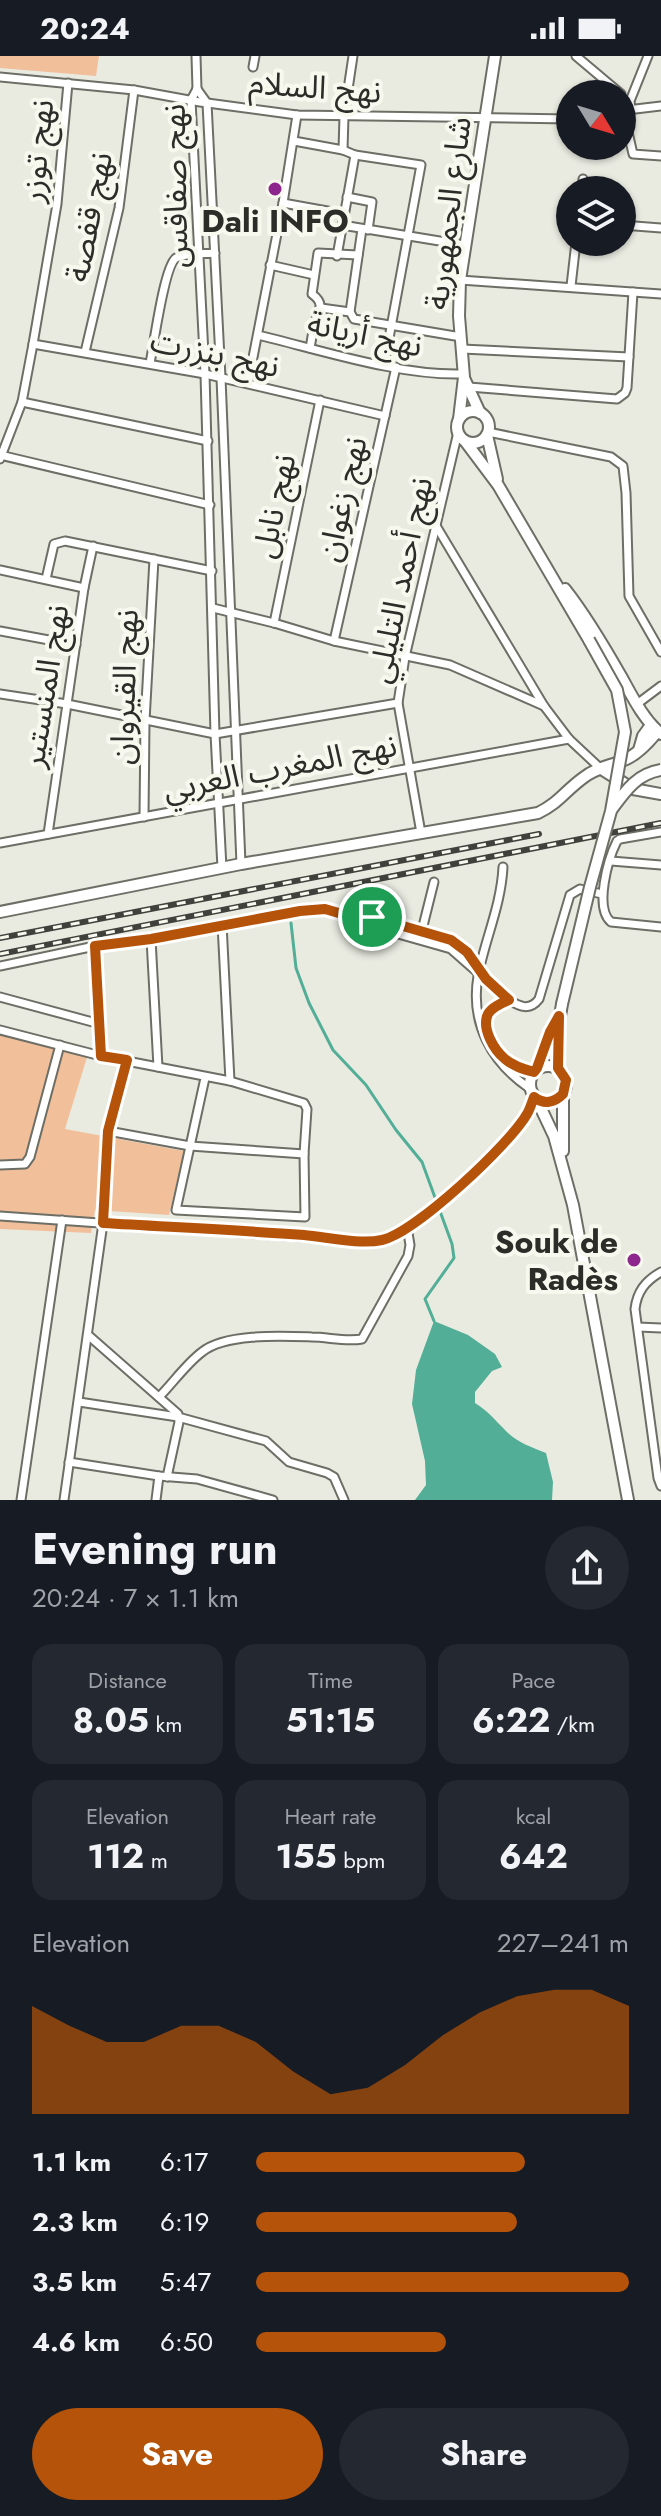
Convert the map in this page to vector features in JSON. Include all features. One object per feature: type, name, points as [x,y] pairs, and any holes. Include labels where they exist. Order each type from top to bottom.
[{"type":"main road","name":"شارع الجمهورية","points":[[465,379],[460,280],[495,56]]},
{"type":"main road","points":[[465,379],[480,413],[487,419],[498,485]]},
{"type":"main road","points":[[465,379],[458,432],[498,485],[544,563],[617,690],[624,715],[625,732],[611,811],[559,1016],[558,1068],[566,1080],[563,1094],[563,1165]]},
{"type":"main road","points":[[459,419],[471,411],[480,413]]},
{"type":"main road","points":[[465,441],[475,443],[488,433]]},
{"type":"main road","points":[[0,912],[241,864],[538,813],[562,799],[583,777],[628,758],[656,730],[584,615],[544,563]]},
{"type":"main road","points":[[600,768],[633,789],[661,794]]},
{"type":"main road","points":[[611,811],[638,778],[661,770]]},
{"type":"main road","points":[[559,1016],[529,1080],[554,1136],[563,1165],[628,1500]]},
{"type":"main road","points":[[535,1070],[551,1066],[558,1068]]},
{"type":"main road","points":[[534,1095],[551,1102],[563,1094]]},
{"type":"street","points":[[196,56],[197,89]]},
{"type":"street","points":[[253,67],[255,56]]},
{"type":"street","points":[[343,150],[344,116],[353,56]]},
{"type":"street","points":[[576,56],[605,80]]},
{"type":"street","points":[[636,84],[648,56]]},
{"type":"street","name":"نهج السلام","points":[[0,77],[134,90],[297,115],[556,119]]},
{"type":"street","name":"نهج توزر","points":[[0,456],[22,402],[33,344],[57,204],[68,83]]},
{"type":"street","name":"نهج صفاقس","points":[[222,868],[215,734],[208,441],[191,100],[197,89],[207,103],[241,864]]},
{"type":"street","name":"نهج قفصة","points":[[85,352],[119,208],[134,90]]},
{"type":"street","points":[[636,107],[661,106]]},
{"type":"street","points":[[248,383],[297,115]]},
{"type":"street","points":[[294,141],[355,155],[421,165],[384,365]]},
{"type":"street","points":[[636,154],[661,156]]},
{"type":"street","points":[[337,256],[355,155]]},
{"type":"street","points":[[347,197],[372,202],[358,255],[350,312],[354,319],[461,337]]},
{"type":"street","points":[[283,203],[344,214]]},
{"type":"street","points":[[342,225],[464,245]]},
{"type":"street","points":[[636,226],[661,228]]},
{"type":"street","points":[[150,363],[169,267],[176,258],[215,253]]},
{"type":"street","points":[[310,348],[321,308],[319,299],[312,294],[318,253],[358,255]]},
{"type":"street","points":[[571,286],[574,256]]},
{"type":"street","points":[[270,265],[314,275]]},
{"type":"street","points":[[460,280],[661,294]]},
{"type":"street","points":[[462,349],[629,357],[633,292]]},
{"type":"street","points":[[321,308],[350,312]]},
{"type":"street","name":"نهج أريانة","points":[[258,335],[384,365],[617,399],[627,388],[629,357]]},
{"type":"street","name":"نهج بنزرت","points":[[33,344],[205,374],[385,416]]},
{"type":"street","name":"نهج زغوان","points":[[334,641],[396,367]]},
{"type":"street","name":"نهج نابل","points":[[274,623],[320,400]]},
{"type":"street","points":[[22,402],[208,441]]},
{"type":"street","name":"نهج أحمد التليلي","points":[[421,833],[398,703],[405,657],[458,432]]},
{"type":"street","points":[[488,433],[611,457],[623,466],[629,596],[661,652]]},
{"type":"street","points":[[0,456],[210,505]]},
{"type":"street","points":[[435,524],[544,706],[569,739],[600,768]]},
{"type":"street","points":[[46,579],[53,547],[65,541],[212,571]]},
{"type":"street","name":"نهج المنستير","points":[[48,834],[84,588],[93,546]]},
{"type":"street","name":"نهج القيروان","points":[[144,817],[145,721],[154,559]]},
{"type":"street","points":[[0,570],[84,588]]},
{"type":"street","points":[[213,608],[334,641],[459,668],[544,706]]},
{"type":"street","points":[[0,631],[76,645]]},
{"type":"street","points":[[637,704],[661,686]]},
{"type":"street","points":[[0,697],[67,704],[215,734],[398,703]]},
{"type":"street","name":"نهج المغرب العربي","points":[[0,843],[569,739]]},
{"type":"street","points":[[661,832],[620,839],[615,845],[602,894],[605,917],[611,922],[661,927]]},
{"type":"street","points":[[611,861],[661,865]]},
{"type":"street","points":[[0,1216],[372,1242],[386,1240],[434,1209],[503,1143],[527,1115],[534,1095],[500,1063],[487,1043],[477,1007],[499,906],[503,867]]},
{"type":"street","points":[[421,935],[434,882]]},
{"type":"street","points":[[0,966],[95,946],[318,909],[349,916],[360,914],[421,935],[459,944],[482,974],[509,1000],[527,1007],[536,1004],[539,999],[572,892],[580,889],[602,894]]},
{"type":"street","points":[[222,924],[230,1081]]},
{"type":"street","points":[[151,939],[158,1067]]},
{"type":"street","points":[[95,946],[101,1056]]},
{"type":"street","points":[[0,997],[100,1024]]},
{"type":"street","points":[[509,1000],[488,1014],[490,1038],[505,1060],[535,1070]]},
{"type":"street","points":[[0,1030],[101,1056],[230,1081],[304,1103],[307,1109],[304,1217],[177,1211],[205,1078]]},
{"type":"street","points":[[0,1165],[25,1164],[30,1157],[60,1045]]},
{"type":"street","points":[[64,1500],[103,1223],[108,1131],[127,1060]]},
{"type":"street","points":[[108,1131],[190,1146],[304,1154]]},
{"type":"street","points":[[21,1500],[62,1220]]},
{"type":"street","points":[[159,1397],[203,1351],[217,1343],[235,1339],[307,1336],[362,1339],[408,1256],[407,1227]]},
{"type":"street","points":[[661,1272],[647,1282],[637,1297],[635,1309],[661,1486]]},
{"type":"street","points":[[638,1327],[661,1328]]},
{"type":"street","points":[[88,1335],[175,1410],[178,1417],[156,1500]]},
{"type":"street","points":[[79,1402],[178,1417],[266,1441],[289,1462],[334,1477],[344,1500]]},
{"type":"street","points":[[650,1422],[661,1422]]},
{"type":"street","points":[[69,1462],[197,1479],[273,1500]]},
{"type":"shaded area","points":[[0,56],[99,56],[96,76],[0,68]]},
{"type":"shaded area","points":[[0,1032],[88,1054],[65,1129],[184,1151],[169,1215],[95,1210],[91,1233],[0,1229]]},
{"type":"shaded area","points":[[434,1321],[468,1335],[495,1354],[502,1367],[492,1371],[475,1392],[475,1403],[514,1438],[546,1453],[553,1482],[552,1500],[415,1500],[426,1485],[425,1461],[412,1404],[416,1370]]},
{"type":"waterway","points":[[291,923],[296,968],[309,1003],[333,1050],[366,1085],[422,1162],[452,1244],[454,1258],[425,1299],[434,1321]]},
{"type":"railway","points":[[0,954],[661,823]]},
{"type":"railway","points":[[0,938],[539,834]]},
{"type":"place","name":"Dali INFO","points":[[275,189]]},
{"type":"place","name":"Souk de Radès","points":[[634,1260]]},
{"type":"route","points":[[318,909],[372,917],[439,935],[459,944],[467,952],[486,979],[509,1000],[488,1014],[487,1023],[497,1051],[516,1066],[534,1072],[559,1016],[558,1068],[566,1080],[566,1088],[558,1100],[544,1102],[534,1097],[527,1115],[470,1177],[434,1209],[386,1240],[372,1242],[103,1223],[108,1131],[127,1060],[101,1056],[95,946],[318,909]]}]
